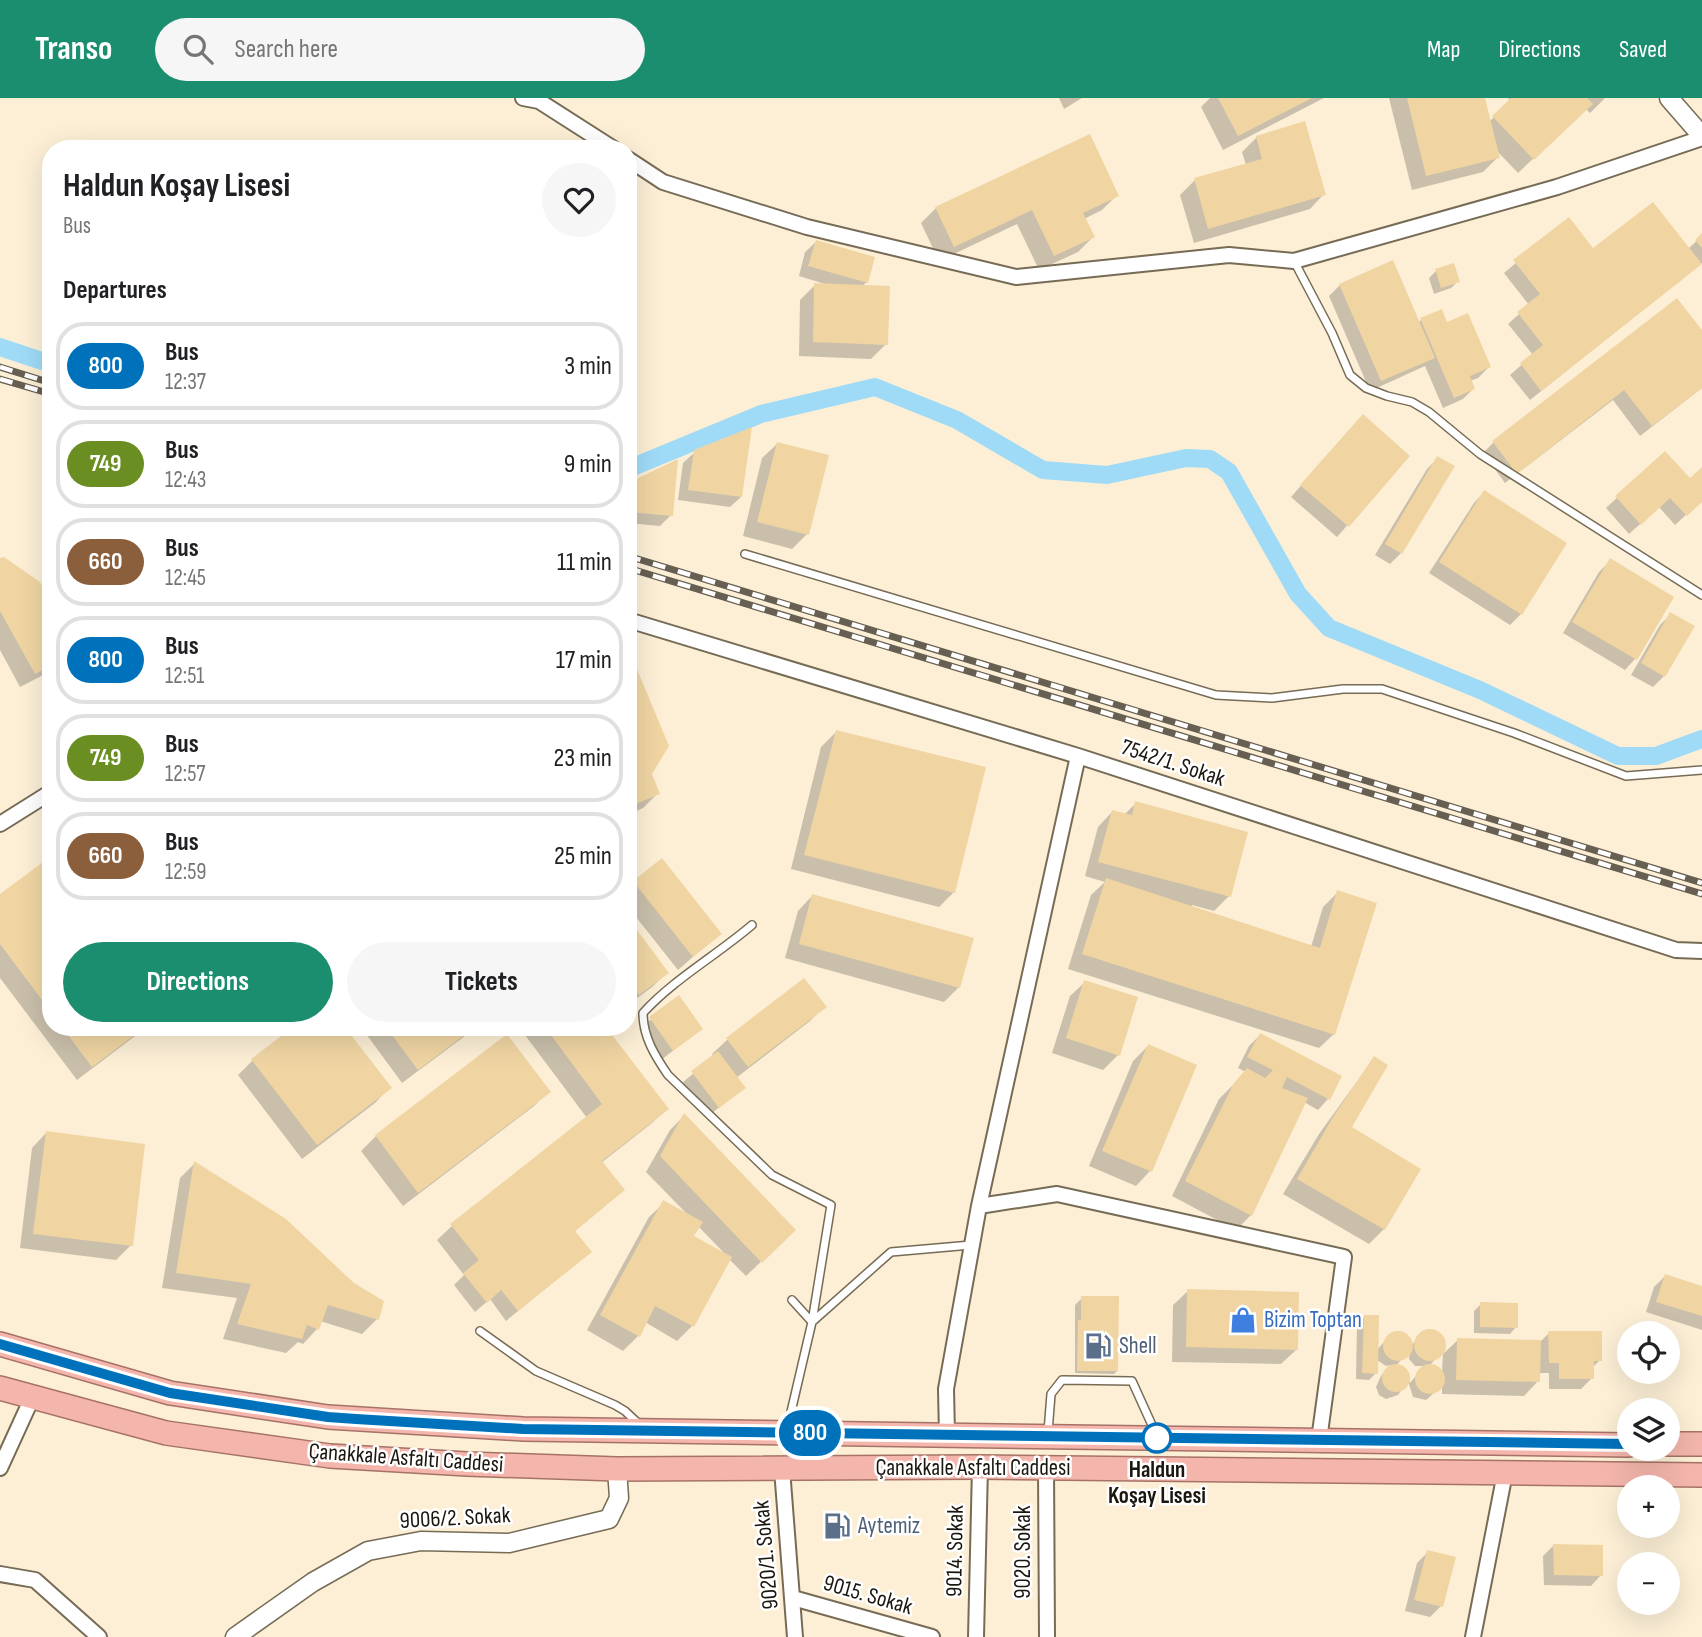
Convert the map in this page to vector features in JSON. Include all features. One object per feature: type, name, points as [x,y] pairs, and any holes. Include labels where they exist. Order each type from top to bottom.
[{"type":"highway","name":"Çanakkale Asfaltı Caddesi","points":[[0,1344],[170,1393],[328,1417],[523,1429],[1617,1444]]},
{"type":"highway","name":"Çanakkale Asfaltı Caddesi","points":[[0,1388],[166,1433],[330,1456],[617,1469],[1046,1467],[1702,1475]]},
{"type":"highway","points":[[1680,1444],[1702,1444]]},
{"type":"street","points":[[523,98],[539,101],[600,140]]},
{"type":"street","points":[[637,165],[663,182],[807,227],[1016,277],[1229,255],[1294,261],[1557,187],[1702,137],[1669,98]]},
{"type":"street","name":"7542/1. Sokak","points":[[637,623],[1078,756],[1676,950],[1702,951]]},
{"type":"street","points":[[947,1435],[946,1389],[979,1206],[1078,756]]},
{"type":"street","points":[[0,824],[42,798]]},
{"type":"street","points":[[979,1206],[1057,1194],[1344,1257],[1319,1440]]},
{"type":"street","points":[[0,1468],[32,1398]]},
{"type":"street","name":"9014. Sokak","points":[[976,1637],[980,1467]]},
{"type":"street","name":"9020. Sokak","points":[[1046,1467],[1047,1637]]},
{"type":"street","name":"9006/2. Sokak","points":[[234,1637],[313,1582],[368,1551],[421,1541],[509,1543],[609,1519],[619,1498],[617,1469]]},
{"type":"street","name":"9020/1. Sokak","points":[[782,1469],[795,1637]]},
{"type":"street","points":[[1474,1637],[1505,1473]]},
{"type":"street","points":[[0,1574],[35,1580],[99,1637]]},
{"type":"street","name":"9015. Sokak","points":[[793,1598],[932,1637]]},
{"type":"lane","points":[[1294,261],[1332,333],[1350,375],[1366,388],[1412,402],[1429,412],[1480,454],[1702,595]]},
{"type":"lane","points":[[745,554],[1216,695],[1272,698],[1343,689],[1382,689],[1514,733],[1626,776],[1702,770]]},
{"type":"lane","points":[[752,925],[654,1000],[643,1013],[643,1027],[657,1059],[668,1075],[772,1175],[831,1205],[812,1322],[786,1433]]},
{"type":"lane","points":[[812,1322],[891,1252],[972,1245]]},
{"type":"lane","points":[[792,1300],[812,1322]]},
{"type":"lane","points":[[480,1331],[536,1371],[625,1411],[644,1430]]},
{"type":"lane","points":[[1048,1437],[1051,1394],[1062,1380],[1132,1381],[1158,1438]]},
{"type":"building","points":[[1218,98],[1312,98],[1238,136]]},
{"type":"building","points":[[1407,98],[1485,98],[1500,158],[1426,176]]},
{"type":"building","points":[[1511,98],[1587,98],[1593,104],[1534,160],[1492,116]]},
{"type":"building","points":[[1305,121],[1326,195],[1208,229],[1194,178],[1262,159],[1256,136]]},
{"type":"building","points":[[1090,134],[1119,196],[1083,213],[1095,237],[1054,256],[1032,210],[954,247],[935,207]]},
{"type":"building","points":[[1653,202],[1702,264],[1541,391],[1520,363],[1543,345],[1517,312],[1540,294],[1513,260],[1569,217],[1593,248]]},
{"type":"building","points":[[1702,233],[1702,248],[1695,240]]},
{"type":"building","points":[[816,240],[875,257],[868,283],[808,266]]},
{"type":"building","points":[[1393,260],[1435,358],[1381,381],[1339,284]]},
{"type":"building","points":[[1454,263],[1460,282],[1441,288],[1435,269]]},
{"type":"building","points":[[814,283],[890,286],[888,345],[813,342]]},
{"type":"building","points":[[1677,298],[1702,330],[1702,388],[1652,426],[1624,390],[1517,474],[1492,441]]},
{"type":"building","points":[[1442,309],[1447,322],[1468,313],[1491,367],[1470,376],[1475,389],[1454,398],[1420,318]]},
{"type":"building","points":[[1363,414],[1410,456],[1349,527],[1300,485]]},
{"type":"building","points":[[752,427],[742,497],[688,490],[694,450]]},
{"type":"building","points":[[777,442],[829,455],[809,535],[757,522]]},
{"type":"building","points":[[1665,451],[1690,478],[1702,467],[1702,502],[1687,516],[1670,498],[1641,525],[1615,496]]},
{"type":"building","points":[[1437,456],[1455,466],[1402,554],[1385,544]]},
{"type":"building","points":[[678,459],[673,516],[637,513],[637,479]]},
{"type":"building","points":[[1484,490],[1567,543],[1522,615],[1439,562]]},
{"type":"building","points":[[4,557],[42,586],[42,670],[35,674],[0,611],[0,558]]},
{"type":"building","points":[[1610,558],[1674,597],[1637,660],[1572,622]]},
{"type":"building","points":[[1670,612],[1695,626],[1665,677],[1641,663]]},
{"type":"building","points":[[637,669],[669,746],[652,774],[660,794],[637,803]]},
{"type":"building","points":[[836,730],[986,767],[955,893],[804,855]]},
{"type":"building","points":[[1135,801],[1248,832],[1231,897],[1098,862],[1112,810],[1132,815]]},
{"type":"building","points":[[662,858],[722,934],[693,957],[637,886],[637,878]]},
{"type":"building","points":[[42,863],[42,1000],[0,944],[0,894]]},
{"type":"building","points":[[1106,878],[1320,948],[1337,890],[1377,903],[1335,1035],[1082,954]]},
{"type":"building","points":[[812,894],[974,938],[960,988],[799,944]]},
{"type":"building","points":[[637,930],[669,973],[639,995],[637,992]]},
{"type":"building","points":[[804,978],[827,1007],[748,1067],[726,1038]]},
{"type":"building","points":[[1084,980],[1138,997],[1120,1056],[1066,1038]]},
{"type":"building","points":[[679,995],[703,1029],[673,1051],[649,1017]]},
{"type":"building","points":[[1260,1033],[1342,1076],[1330,1100],[1287,1077],[1282,1088],[1308,1098],[1252,1216],[1185,1181],[1234,1083],[1247,1068],[1265,1078],[1273,1070],[1247,1057]]},
{"type":"building","points":[[69,1036],[133,1036],[92,1067]]},
{"type":"building","points":[[281,1036],[352,1036],[392,1088],[317,1145],[251,1059]]},
{"type":"building","points":[[393,1036],[463,1036],[418,1070]]},
{"type":"building","points":[[504,1036],[509,1036],[551,1092],[418,1193],[375,1135]]},
{"type":"building","points":[[552,1036],[613,1036],[669,1109],[602,1161],[625,1190],[575,1231],[592,1252],[518,1311],[501,1290],[487,1303],[463,1273],[479,1260],[450,1224],[602,1104]]},
{"type":"building","points":[[1148,1044],[1197,1065],[1152,1172],[1102,1151]]},
{"type":"building","points":[[718,1051],[746,1088],[719,1108],[691,1071]]},
{"type":"building","points":[[1374,1056],[1388,1065],[1352,1127],[1421,1169],[1385,1230],[1297,1179],[1333,1117]]},
{"type":"building","points":[[684,1113],[796,1230],[762,1263],[660,1156]]},
{"type":"building","points":[[46,1131],[145,1144],[133,1246],[33,1234]]},
{"type":"building","points":[[194,1161],[286,1219],[354,1283],[384,1301],[379,1320],[328,1305],[319,1330],[307,1325],[302,1339],[237,1324],[251,1284],[176,1273]]},
{"type":"building","points":[[663,1200],[703,1222],[694,1236],[732,1257],[694,1327],[655,1306],[640,1337],[600,1315]]},
{"type":"building","points":[[1665,1274],[1702,1286],[1702,1316],[1656,1302]]},
{"type":"building","name":"Bizim Toptan","points":[[1187,1289],[1299,1292],[1298,1350],[1186,1347]]},
{"type":"building","points":[[1081,1296],[1119,1296],[1118,1371],[1077,1371]]},
{"type":"building","points":[[1480,1302],[1518,1303],[1518,1328],[1480,1327]]},
{"type":"building","points":[[1364,1315],[1379,1315],[1378,1374],[1362,1373]]},
{"type":"building","points":[[1430,1329],[1441,1334],[1446,1345],[1441,1356],[1430,1361],[1419,1356],[1414,1345],[1419,1334]]},
{"type":"building","points":[[1398,1331],[1404,1332],[1412,1340],[1412,1352],[1404,1360],[1398,1361],[1392,1360],[1384,1352],[1383,1346],[1384,1340],[1392,1332]]},
{"type":"building","points":[[1548,1331],[1602,1331],[1602,1361],[1594,1361],[1594,1379],[1559,1379],[1559,1363],[1549,1363]]},
{"type":"building","points":[[1457,1338],[1541,1340],[1540,1382],[1456,1380]]},
{"type":"building","points":[[1396,1364],[1406,1368],[1410,1378],[1406,1388],[1396,1392],[1386,1388],[1382,1378],[1386,1368]]},
{"type":"building","points":[[1430,1364],[1441,1368],[1445,1379],[1441,1390],[1430,1394],[1419,1390],[1415,1379],[1419,1368]]},
{"type":"building","points":[[1553,1544],[1603,1545],[1603,1576],[1554,1575]]},
{"type":"building","points":[[1427,1550],[1456,1557],[1443,1607],[1414,1600]]},
{"type":"waterway","points":[[0,347],[42,361]]},
{"type":"waterway","points":[[637,465],[761,414],[875,387],[957,420],[1043,470],[1107,475],[1186,458],[1210,459],[1229,472],[1298,594],[1329,628],[1480,690],[1618,756],[1656,756],[1702,739]]},
{"type":"railway","points":[[0,367],[42,380]]},
{"type":"railway","points":[[0,379],[42,391]]},
{"type":"railway","points":[[637,559],[1702,883]]},
{"type":"railway","points":[[637,571],[1702,894]]},
{"type":"bus line","name":"800","points":[[0,1344],[170,1393],[356,1419],[523,1429],[1617,1444]]},
{"type":"place","name":"Bizim Toptan","points":[[1243,1320]]},
{"type":"place","name":"Shell","points":[[1098,1346]]},
{"type":"place","name":"Haldun Koşay Lisesi","points":[[1157,1438]]},
{"type":"place","name":"Aytemiz","points":[[837,1526]]}]
